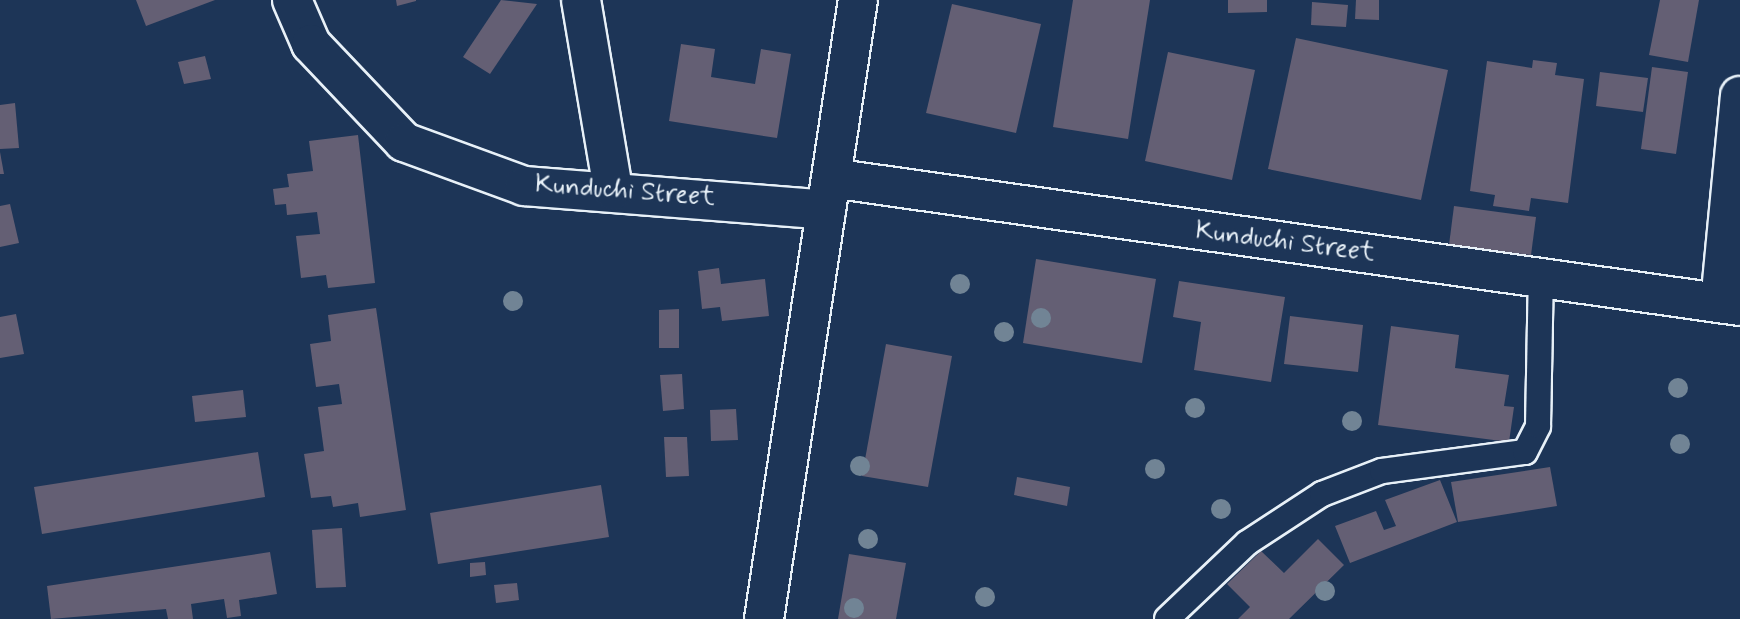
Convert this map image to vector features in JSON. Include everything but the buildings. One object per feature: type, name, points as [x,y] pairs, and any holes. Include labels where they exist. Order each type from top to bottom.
[{"type":"main road","name":"Kunduchi Street","points":[[292,0],[312,44],[404,142],[524,186],[829,194],[1541,275],[1730,304]]},
{"type":"main road","points":[[580,0],[613,190]]},
{"type":"main road","points":[[764,619],[858,0]]},
{"type":"main road","points":[[1730,304],[1740,96]]},
{"type":"lane","points":[[1167,619],[1247,543],[1322,494],[1382,471],[1525,452],[1538,426],[1541,275]]}]
